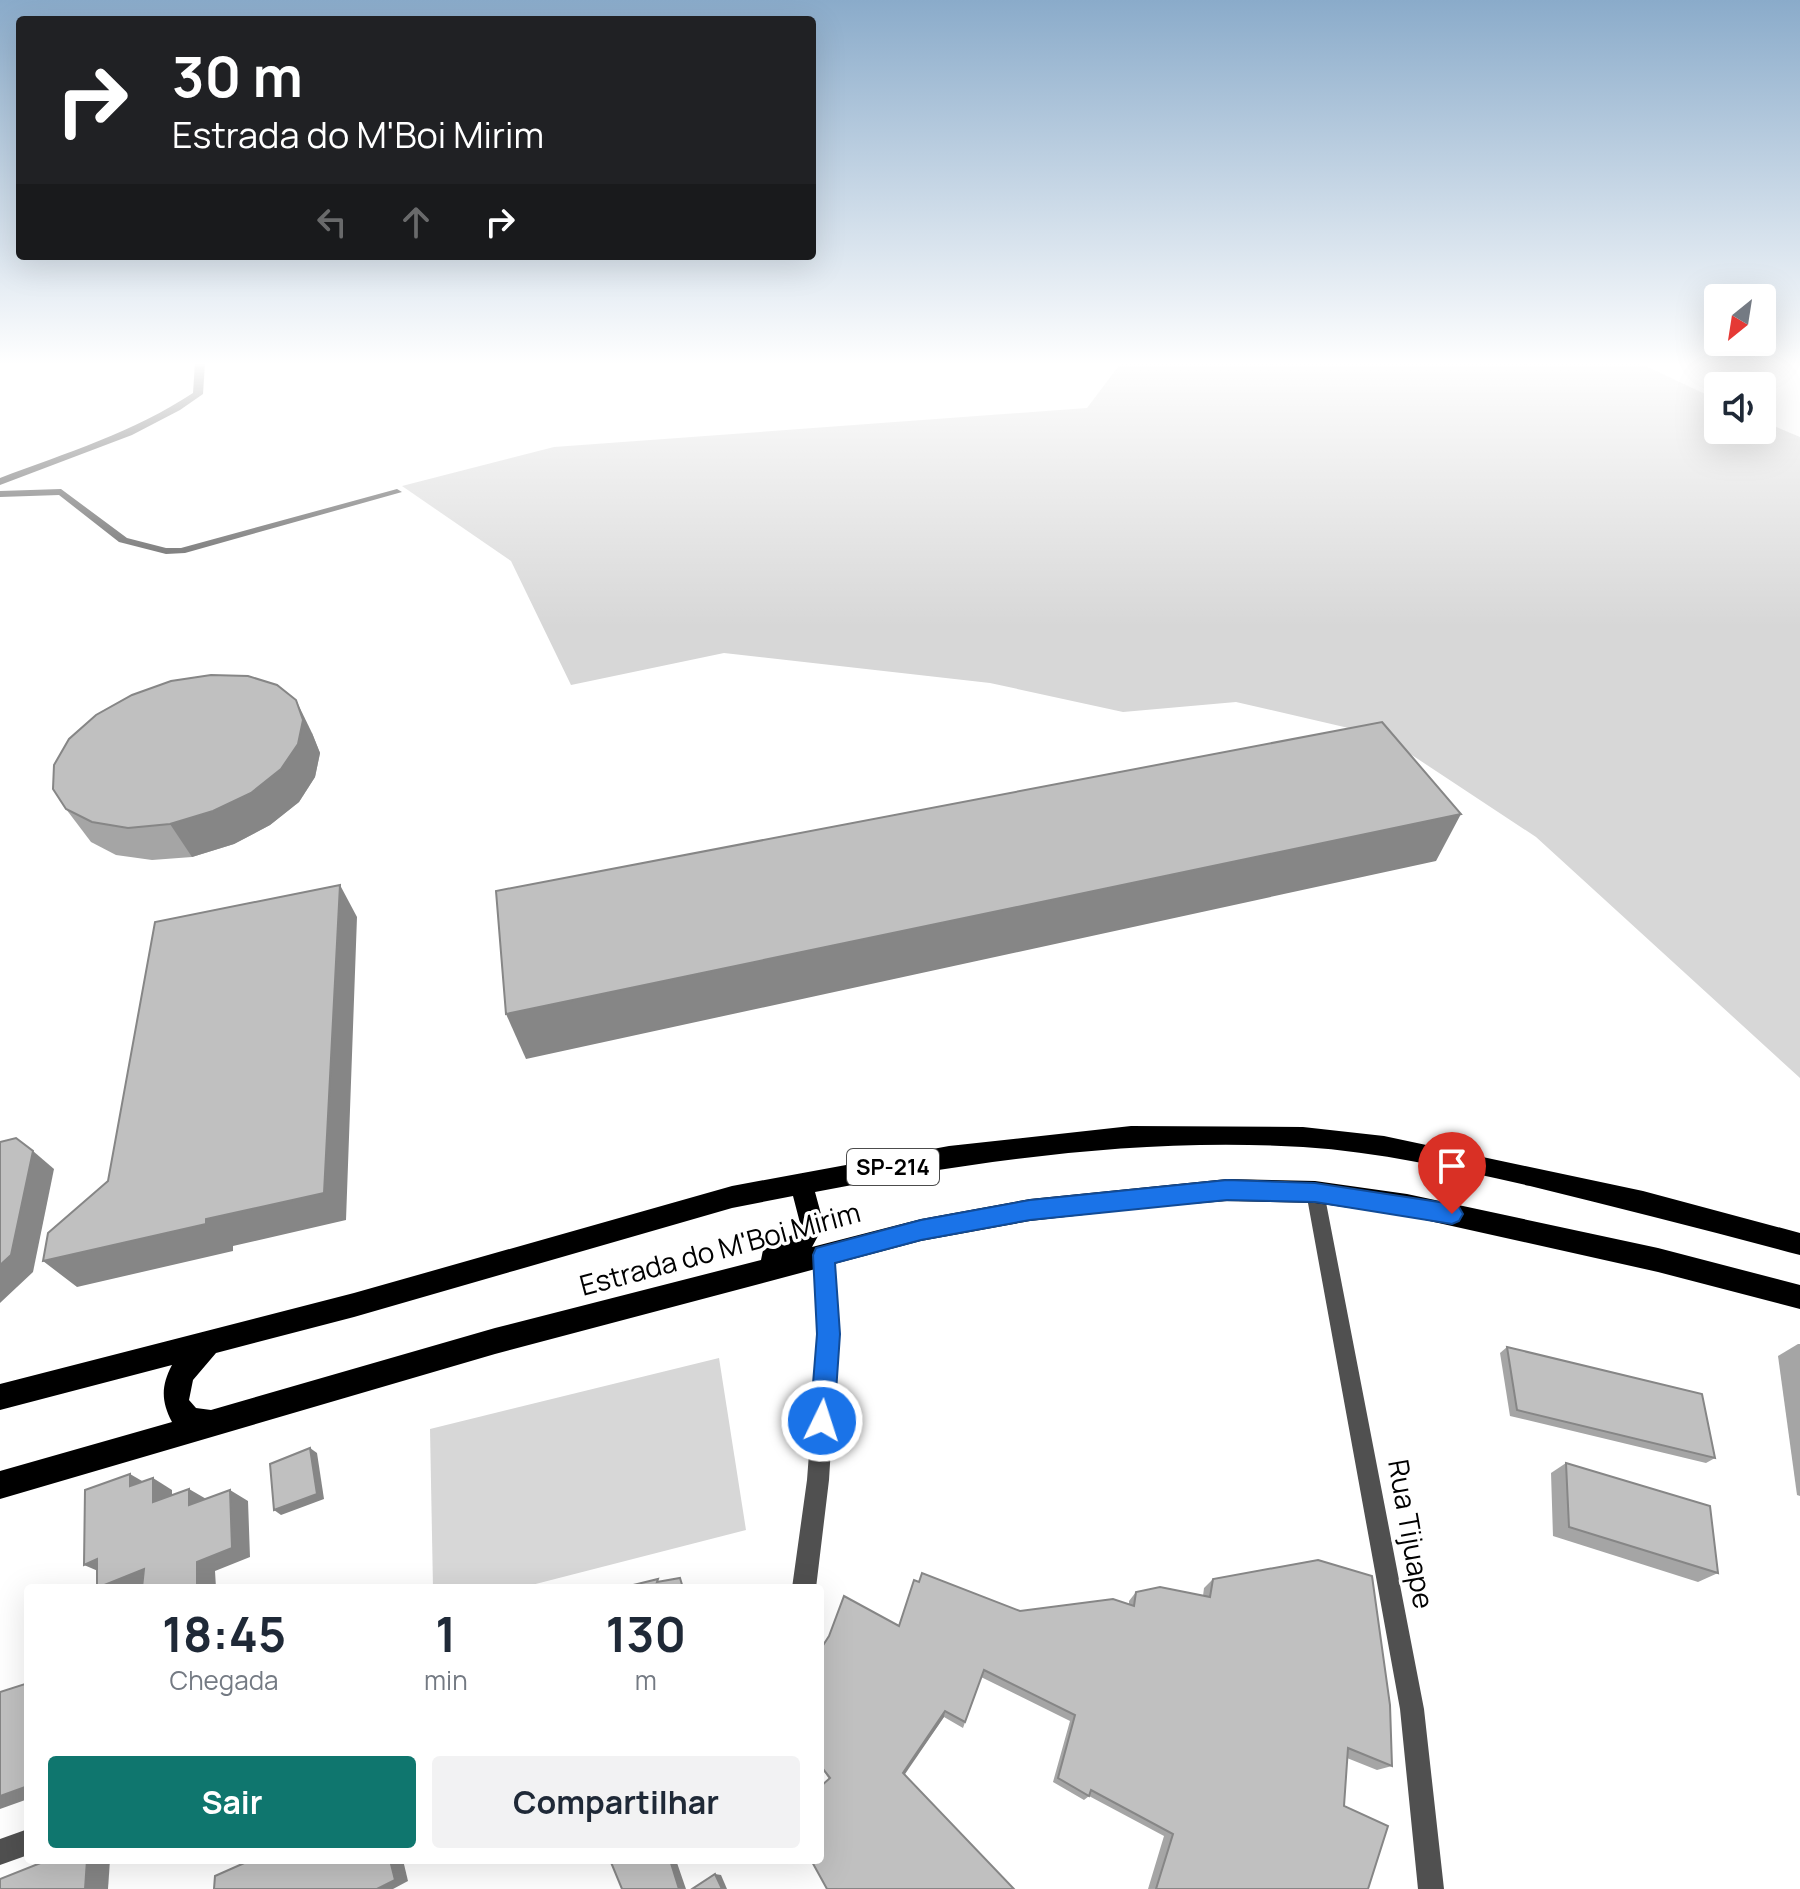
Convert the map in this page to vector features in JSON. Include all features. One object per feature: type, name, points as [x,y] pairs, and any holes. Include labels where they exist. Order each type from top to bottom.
[{"type":"main road","name":"Estrada do M'Boi Mirim","points":[[0,1397],[354,1305],[732,1197],[949,1156],[1116,1137],[1303,1137],[1384,1146],[1474,1163],[1643,1202],[1800,1244]]},
{"type":"main road","points":[[713,1284],[801,1243],[812,1225],[813,1217],[802,1185]]},
{"type":"main road","name":"Estrada do M'Boi Mirim","points":[[0,1485],[495,1341],[921,1230],[1030,1210],[1227,1190],[1315,1192],[1423,1207],[1800,1297]]},
{"type":"main road","points":[[210,1343],[181,1370],[175,1387],[176,1404],[189,1420],[215,1422]]},
{"type":"street","points":[[0,482],[77,451]]},
{"type":"street","points":[[0,494],[61,492],[123,540],[166,551],[206,545],[397,492]]},
{"type":"street","name":"Rua Tijuape","points":[[1315,1192],[1412,1709],[1431,1889]]},
{"type":"street","points":[[805,1584],[818,1480],[828,1334],[824,1255]]},
{"type":"street","points":[[0,1852],[24,1843]]},
{"type":"shaded area","points":[[538,451],[1800,451],[1800,1078],[1536,837],[1383,736],[1236,702],[1123,712],[990,683],[724,653],[571,685],[511,561],[402,486]]},
{"type":"shaded area","points":[[719,1358],[746,1530],[536,1584],[433,1584],[430,1429]]},
{"type":"building","points":[[211,675],[248,676],[277,685],[296,700],[303,720],[298,744],[281,769],[251,793],[213,811],[170,824],[128,828],[92,822],[66,809],[53,789],[54,765],[69,739],[96,715],[132,695],[171,681]]},
{"type":"building","points":[[1382,722],[1461,814],[506,1014],[496,891]]},
{"type":"building","points":[[340,885],[324,1193],[206,1219],[206,1224],[43,1261],[48,1233],[108,1181],[155,922]]},
{"type":"building","points":[[16,1138],[33,1151],[11,1255],[0,1265],[0,1142]]},
{"type":"building","points":[[1507,1347],[1702,1394],[1715,1458],[1517,1410]]},
{"type":"building","points":[[310,1448],[317,1494],[274,1510],[270,1464]]},
{"type":"building","points":[[1566,1463],[1710,1506],[1718,1573],[1569,1527]]},
{"type":"building","points":[[130,1474],[130,1486],[153,1478],[153,1502],[189,1489],[189,1505],[230,1490],[232,1548],[197,1562],[197,1584],[142,1584],[144,1569],[107,1584],[97,1584],[97,1559],[84,1565],[85,1490]]},
{"type":"building","points":[[1318,1560],[1372,1576],[1390,1705],[1392,1766],[1348,1748],[1344,1806],[1388,1826],[1368,1889],[1156,1889],[1173,1834],[1091,1790],[1089,1796],[1058,1778],[1075,1715],[984,1670],[965,1722],[945,1711],[903,1773],[1014,1889],[827,1889],[813,1864],[824,1864],[824,1783],[830,1778],[824,1770],[824,1644],[844,1596],[899,1626],[914,1580],[919,1582],[922,1573],[1020,1611],[1113,1599],[1134,1606],[1136,1592],[1160,1587],[1210,1597],[1213,1579]]},
{"type":"building","points":[[680,1578],[682,1584],[637,1584],[658,1579],[657,1582]]},
{"type":"building","points":[[24,1684],[24,1787],[0,1796],[0,1692]]},
{"type":"building","points":[[38,1864],[87,1864],[85,1889],[0,1889],[0,1879]]},
{"type":"building","points":[[242,1864],[391,1864],[395,1880],[377,1889],[214,1889],[215,1876]]},
{"type":"building","points":[[612,1864],[671,1864],[679,1889],[622,1889]]},
{"type":"building","points":[[715,1874],[722,1889],[692,1889]]},
{"type":"route","points":[[822,1421],[828,1334],[824,1255],[921,1230],[1030,1210],[1227,1190],[1315,1192],[1452,1214]]}]
